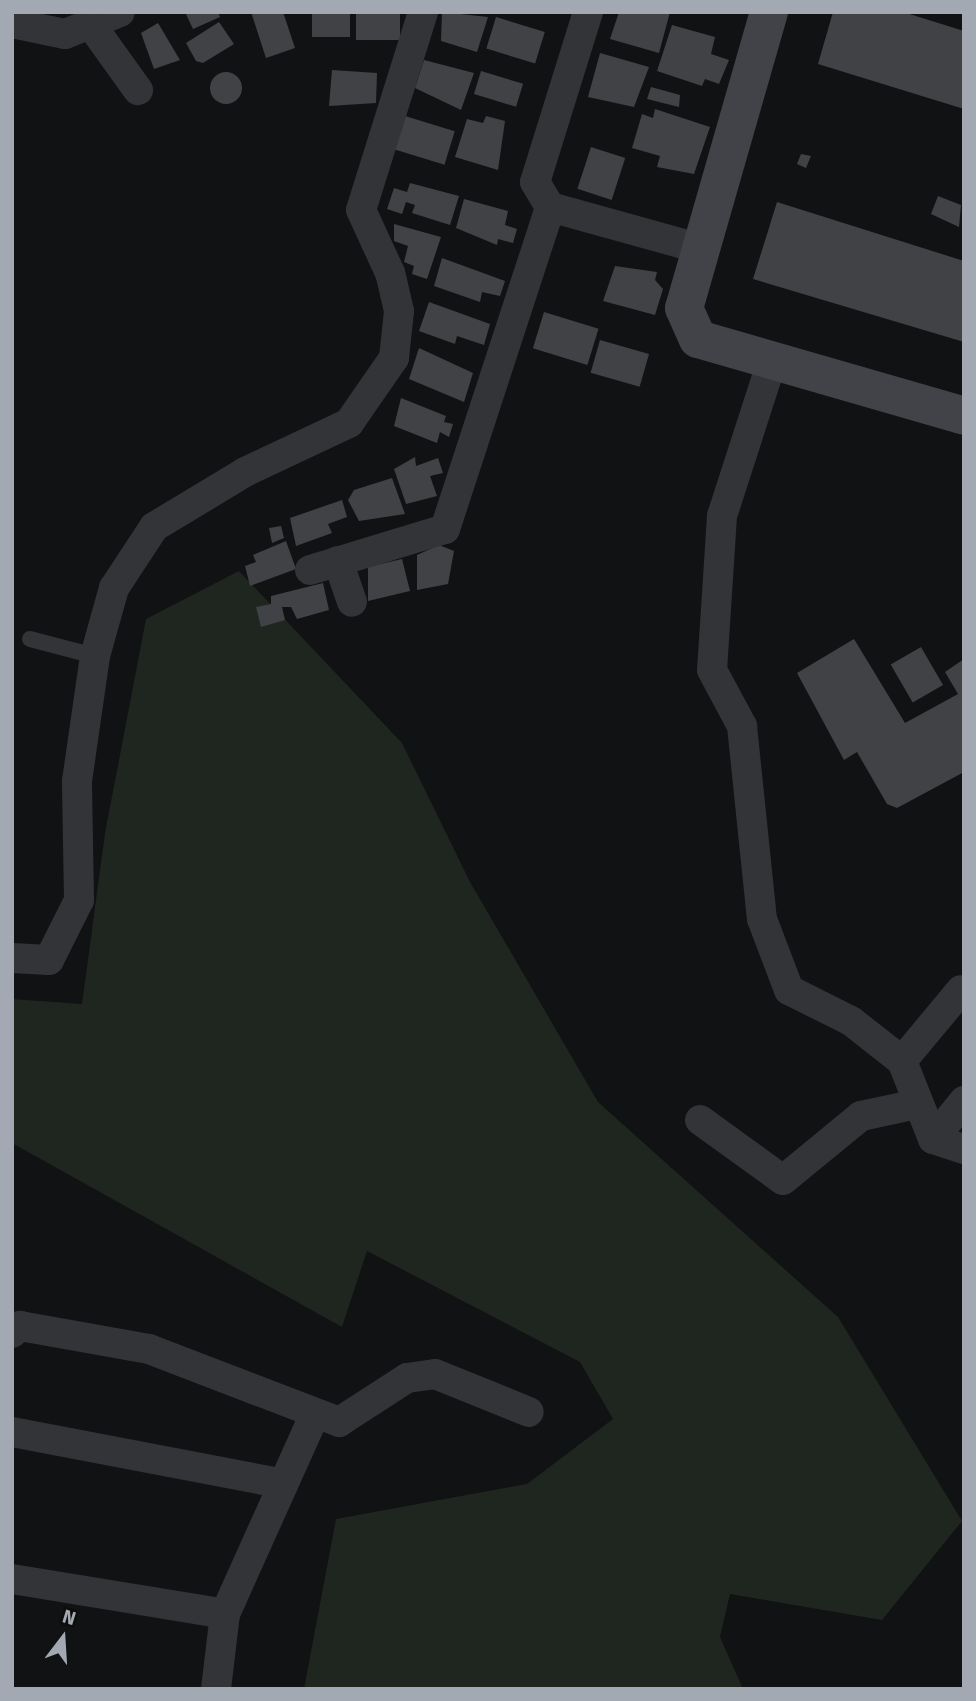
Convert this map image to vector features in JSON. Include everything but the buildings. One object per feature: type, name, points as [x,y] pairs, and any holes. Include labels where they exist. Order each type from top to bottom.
[{"type":"street","points":[[12,23],[65,34],[92,26],[120,12]]},
{"type":"street","points":[[12,958],[49,960],[79,900],[77,782],[95,656],[114,588],[154,527],[245,472],[349,423],[390,366],[400,311],[361,210],[423,12]]},
{"type":"street","points":[[588,12],[535,182],[550,207],[701,249]]},
{"type":"street","points":[[769,12],[684,308],[698,339],[774,358],[964,416]]},
{"type":"street","points":[[92,26],[138,90]]},
{"type":"street","points":[[310,570],[445,528],[550,207]]},
{"type":"street","points":[[774,358],[722,516],[712,670],[742,726],[762,919],[789,990],[851,1021],[902,1061],[933,1139],[964,1149]]},
{"type":"street","points":[[338,561],[352,602]]},
{"type":"street","points":[[902,1061],[961,990]]},
{"type":"street","points":[[933,1139],[964,1101]]},
{"type":"street","points":[[700,1120],[783,1180],[861,1116],[917,1104]]},
{"type":"street","points":[[12,1334],[20,1326],[149,1349],[340,1422],[407,1378],[435,1374],[529,1412]]},
{"type":"street","points":[[216,1689],[226,1614],[279,1483],[314,1414]]},
{"type":"street","points":[[12,1432],[279,1483]]},
{"type":"street","points":[[12,1579],[226,1614]]},
{"type":"lane","points":[[30,639],[95,656]]},
{"type":"shaded area","points":[[239,571],[402,743],[470,882],[598,1102],[838,1317],[962,1521],[882,1620],[730,1594],[720,1637],[743,1689],[304,1689],[336,1519],[527,1484],[613,1419],[580,1362],[367,1251],[342,1327],[12,1143],[12,999],[82,1004],[105,833],[146,619]]}]
